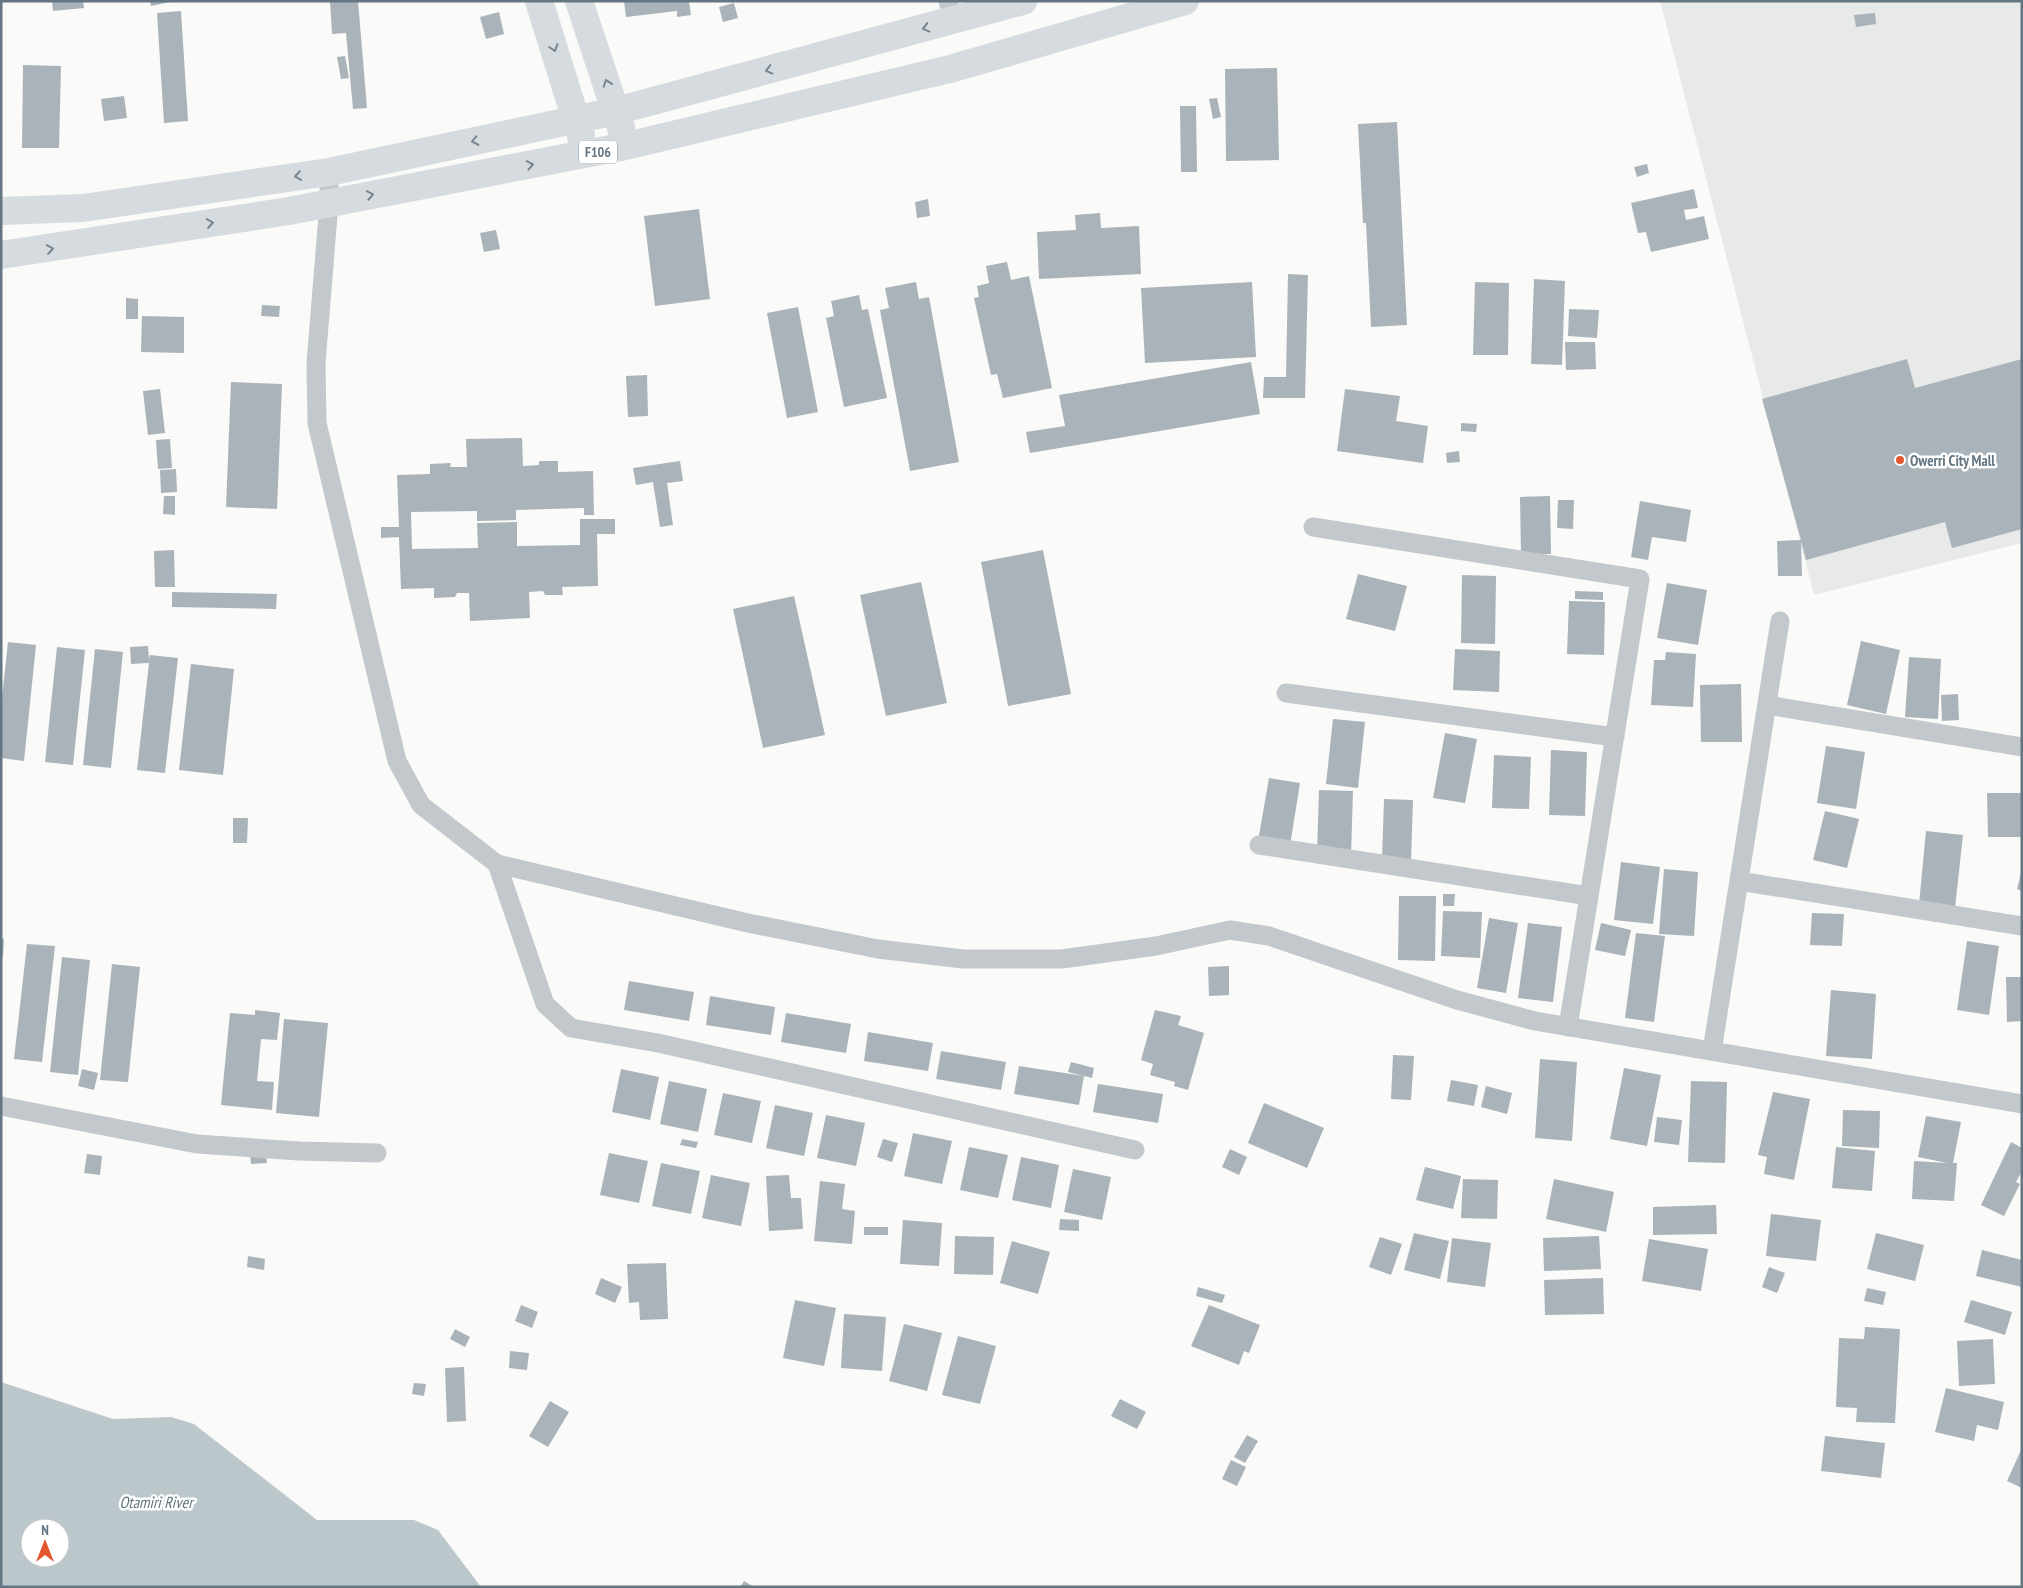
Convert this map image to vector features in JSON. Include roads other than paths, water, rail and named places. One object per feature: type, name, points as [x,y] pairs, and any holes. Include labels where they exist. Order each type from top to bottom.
[{"type":"main road","points":[[539,1],[587,154]]},
{"type":"main road","points":[[579,1],[626,146]]},
{"type":"main road","name":"F106","points":[[1,210],[83,208],[329,172],[616,111],[951,11],[1023,1]]},
{"type":"main road","name":"F106","points":[[1,255],[329,203],[626,146],[950,69],[1185,1]]},
{"type":"street","points":[[329,172],[329,203],[316,363],[317,423],[397,762],[421,805],[497,864],[748,923],[878,949],[963,959],[1062,959],[1156,946],[1230,930],[1269,936],[1457,1000],[1534,1021],[2022,1104]]},
{"type":"street","points":[[1313,527],[1640,579],[1568,1027]]},
{"type":"street","points":[[1712,1051],[1780,622]]},
{"type":"street","points":[[1286,694],[1615,737]]},
{"type":"street","points":[[1767,705],[2022,747]]},
{"type":"street","points":[[1259,845],[1589,896]]},
{"type":"street","points":[[497,864],[545,1004],[571,1028],[677,1047],[1135,1150]]},
{"type":"street","points":[[1739,881],[2022,926]]},
{"type":"street","points":[[1,1106],[197,1144],[299,1151],[377,1153]]},
{"type":"water","name":"Otamiri River","points":[[1,1382],[113,1419],[171,1417],[194,1424],[317,1520],[414,1520],[438,1530],[481,1587],[1,1587]]},
{"type":"place","name":"Owerri City Mall","points":[[1900,460]]}]
